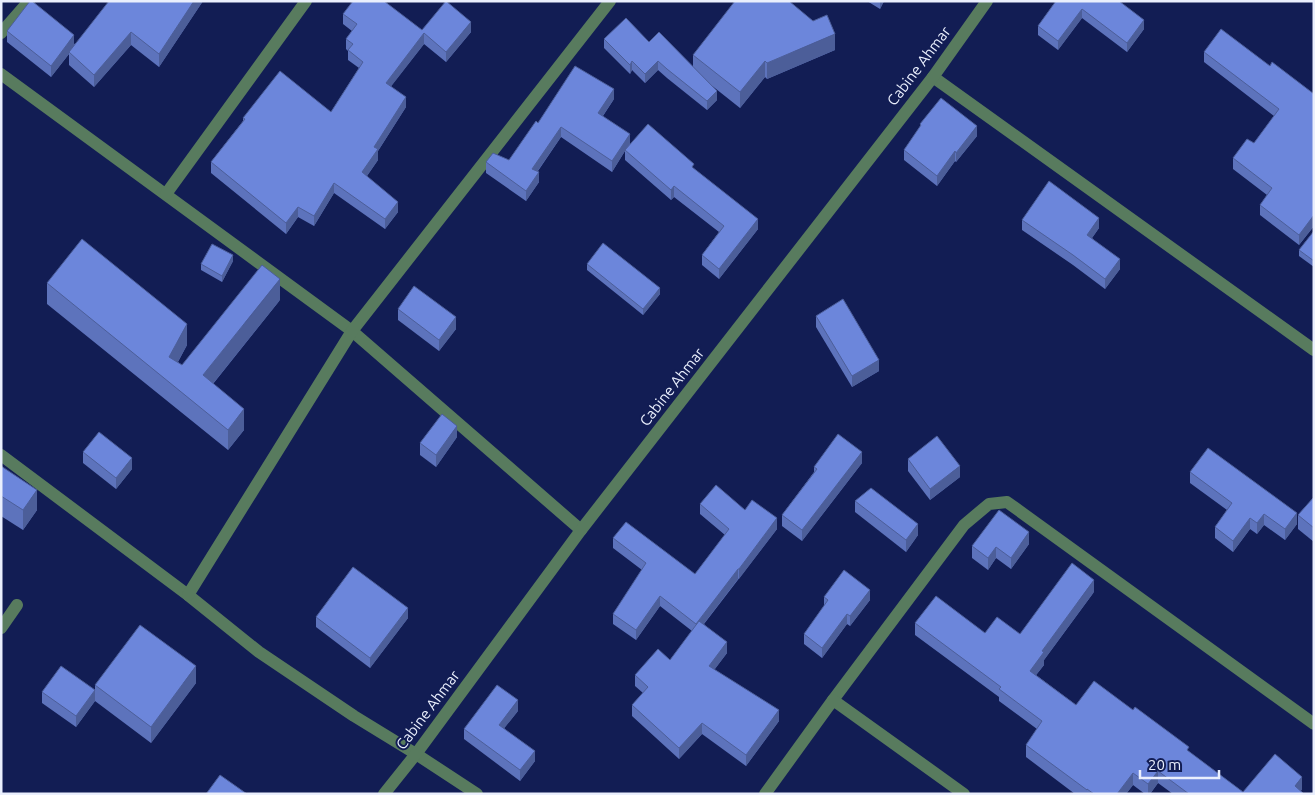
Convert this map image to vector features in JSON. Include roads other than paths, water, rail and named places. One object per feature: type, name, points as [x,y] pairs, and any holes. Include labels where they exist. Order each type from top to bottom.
[{"type":"street","points":[[1,33],[30,1]]},
{"type":"street","points":[[166,194],[306,1]]},
{"type":"street","points":[[188,595],[352,331],[610,1]]},
{"type":"street","name":"Cabine Ahmar","points":[[384,794],[416,754],[581,530],[933,76],[987,1]]},
{"type":"street","points":[[1,74],[352,331],[581,530]]},
{"type":"street","points":[[933,76],[1314,350]]},
{"type":"street","points":[[1,455],[188,595],[259,652],[354,716],[477,794]]},
{"type":"street","points":[[766,794],[833,700],[964,525],[989,504],[1008,502],[1314,724]]},
{"type":"street","points":[[1,628],[17,605]]},
{"type":"street","points":[[833,700],[964,794]]}]
